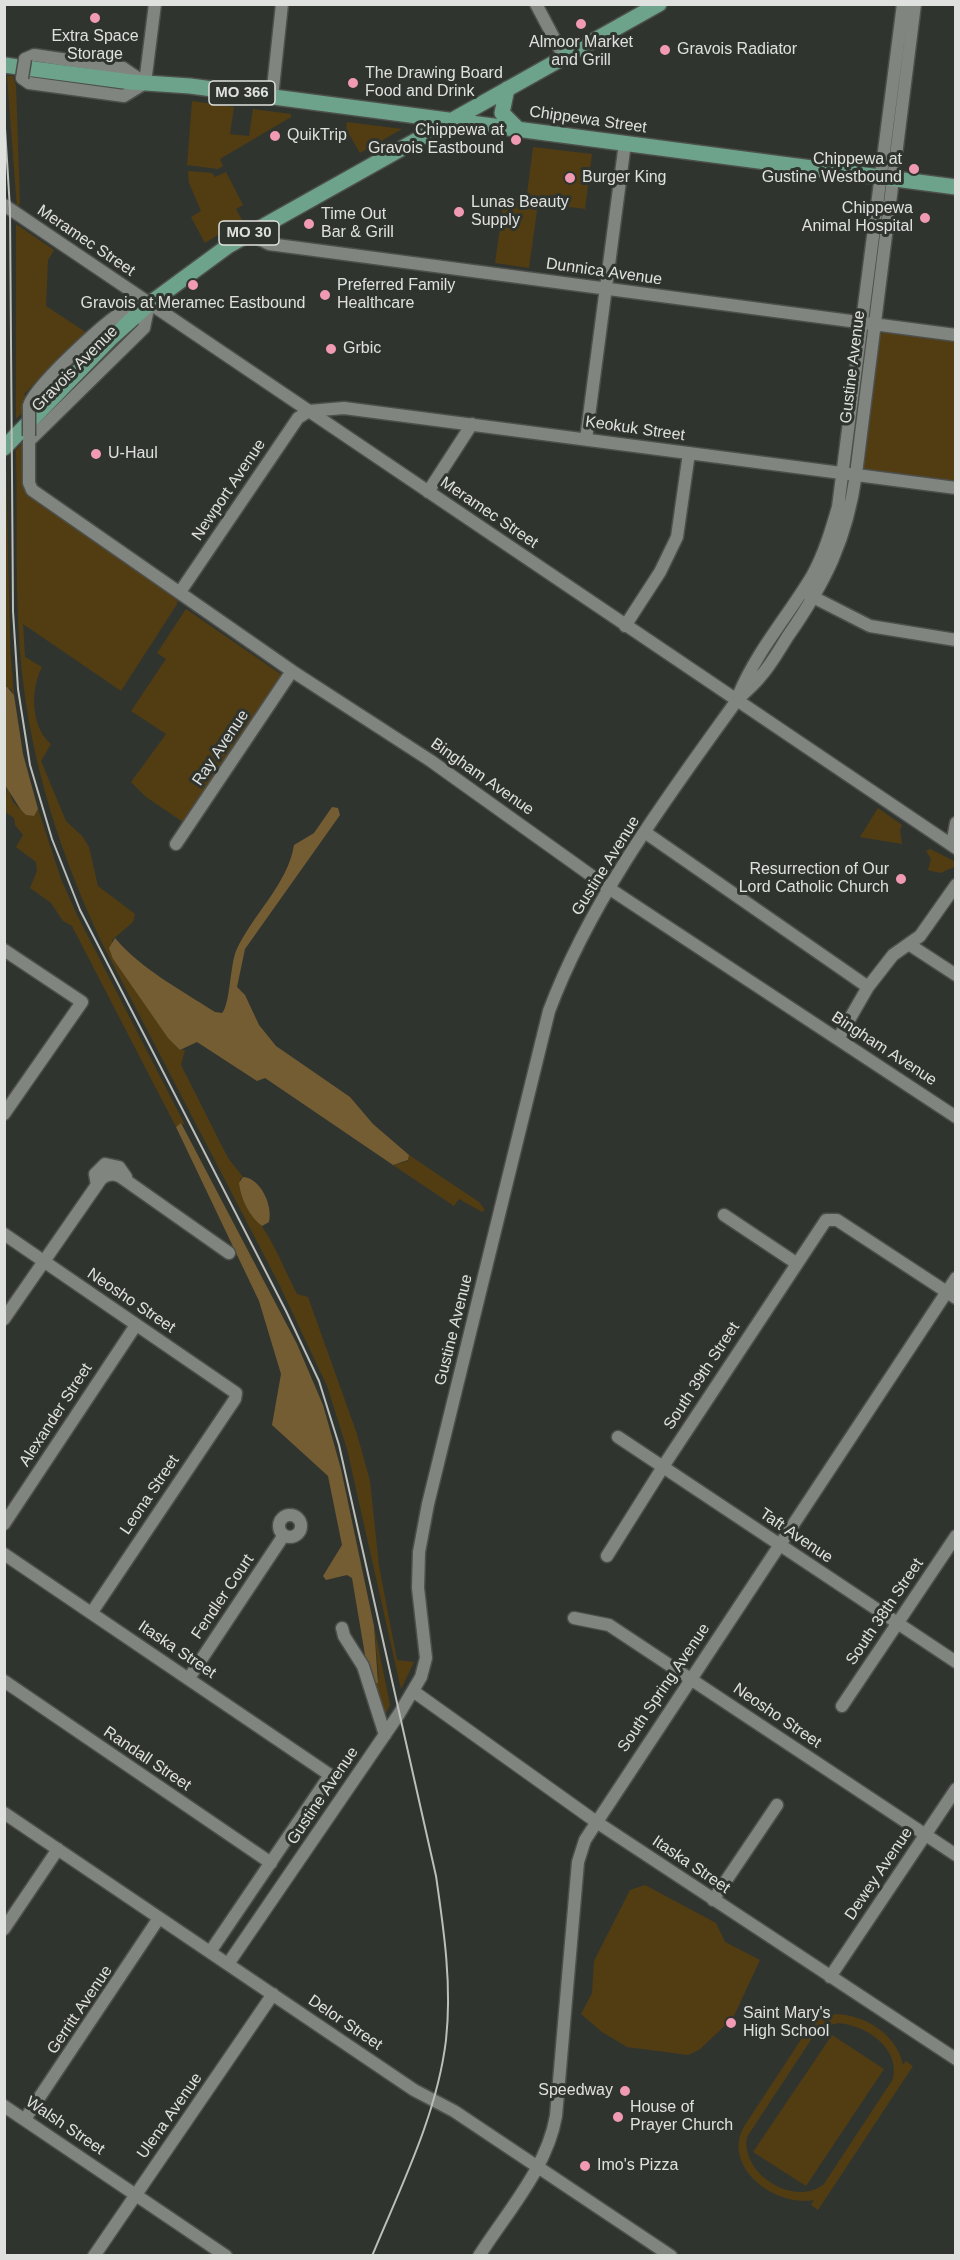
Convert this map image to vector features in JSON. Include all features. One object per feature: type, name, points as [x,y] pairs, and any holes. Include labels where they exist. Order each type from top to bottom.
[{"type":"main road","name":"Gravois Avenue","points":[[4,448],[80,368],[149,304],[212,257],[252,231],[448,120],[659,4]]},
{"type":"main road","name":"Chippewa Street","points":[[4,65],[144,83],[177,84],[956,187]]},
{"type":"main road","points":[[507,89],[502,113],[518,129]]},
{"type":"street","points":[[144,83],[155,4]]},
{"type":"street","points":[[272,97],[282,4]]},
{"type":"street","points":[[536,4],[564,57]]},
{"type":"street","name":"Gustine Avenue","points":[[228,1964],[385,1735],[421,1677],[426,1658],[418,1588],[419,1561],[430,1496],[549,1011],[577,944],[645,833],[737,700],[760,677],[814,598],[845,531],[887,178],[903,4]]},
{"type":"street","name":"Gustine Avenue","points":[[887,178],[915,4]]},
{"type":"street","name":"Chippewa Street","points":[[33,55],[123,68],[144,83],[124,96],[29,83],[22,78],[25,59],[33,55]]},
{"type":"street","points":[[586,439],[625,143]]},
{"type":"street","name":"Meramec Street","points":[[4,206],[954,847]]},
{"type":"street","name":"Dunnica Avenue","points":[[252,231],[269,244],[956,335]]},
{"type":"street","name":"Gravois Avenue","points":[[149,304],[144,328],[29,438],[29,406],[32,397],[110,321],[127,309],[149,304]]},
{"type":"street","name":"Keokuk Street","points":[[309,411],[344,408],[956,488]]},
{"type":"street","name":"Newport Avenue","points":[[180,592],[298,418],[309,411]]},
{"type":"street","points":[[428,492],[472,424]]},
{"type":"street","name":"Bingham Avenue","points":[[29,438],[29,483],[32,490],[292,671],[431,761],[610,889],[956,1117]]},
{"type":"street","points":[[625,626],[665,563],[677,537],[689,453]]},
{"type":"street","name":"Gustine Avenue","points":[[737,700],[751,668],[802,591],[822,555],[850,474]]},
{"type":"street","points":[[802,591],[870,626],[956,640]]},
{"type":"street","name":"Ray Avenue","points":[[176,844],[292,671]]},
{"type":"street","points":[[954,847],[956,823]]},
{"type":"street","points":[[645,833],[868,987]]},
{"type":"street","points":[[838,1039],[868,987],[893,955],[920,936],[956,885]]},
{"type":"street","points":[[910,945],[956,975]]},
{"type":"street","points":[[4,950],[82,1002],[4,1114]]},
{"type":"street","points":[[4,1319],[97,1185],[107,1175],[116,1174],[126,1180],[228,1253]]},
{"type":"street","points":[[724,1215],[796,1263]]},
{"type":"street","name":"South 39th Street","points":[[607,1556],[796,1263],[829,1218],[837,1220],[951,1295]]},
{"type":"street","name":"Neosho Street","points":[[4,1234],[235,1391],[236,1395]]},
{"type":"street","name":"South Spring Avenue","points":[[537,2167],[551,2139],[556,2116],[578,1862],[585,1840],[780,1545],[951,1295],[956,1278]]},
{"type":"street","name":"Alexander Street","points":[[4,1524],[136,1325]]},
{"type":"street","name":"Leona Street","points":[[92,1612],[236,1395]]},
{"type":"street","name":"Taft Avenue","points":[[618,1437],[956,1662]]},
{"type":"street","name":"Fendler Court","points":[[189,1678],[284,1534]]},
{"type":"street","name":"South 38th Street","points":[[842,1706],[956,1536]]},
{"type":"street","name":"Itaska Street","points":[[4,1554],[330,1775],[271,1863]]},
{"type":"street","name":"Neosho Street","points":[[574,1618],[609,1625],[956,1855]]},
{"type":"street","points":[[342,1628],[344,1636],[363,1666],[385,1735]]},
{"type":"street","name":"Randall Street","points":[[4,1681],[271,1863]]},
{"type":"street","name":"Itaska Street","points":[[413,1691],[596,1821],[713,1900],[830,1977],[953,2053]]},
{"type":"street","name":"Dewey Avenue","points":[[830,1977],[956,1789]]},
{"type":"street","points":[[713,1900],[777,1805]]},
{"type":"street","name":"Delor Street","points":[[4,1813],[414,2090],[454,2111],[537,2167],[651,2250],[671,2256]]},
{"type":"street","points":[[4,1929],[58,1849]]},
{"type":"street","points":[[210,1952],[271,1863]]},
{"type":"street","name":"Gerritt Avenue","points":[[25,2120],[159,1918]]},
{"type":"street","name":"Ulena Avenue","points":[[94,2256],[273,1994]]},
{"type":"street","name":"Walsh Street","points":[[4,2106],[136,2193],[226,2256]]},
{"type":"street","points":[[479,2256],[537,2167]]},
{"type":"shaded area","points":[[7,76],[13,76],[16,86],[20,203],[17,208]]},
{"type":"shaded area","points":[[192,101],[234,107],[230,134],[249,136],[253,109],[291,114],[291,117],[220,159],[223,166],[218,169],[187,165]]},
{"type":"shaded area","points":[[347,122],[402,129],[360,153],[346,129]]},
{"type":"shaded area","points":[[533,147],[592,154],[585,209],[538,203],[529,268],[495,263],[504,199],[526,202]]},
{"type":"shaded area","points":[[188,171],[212,173],[215,177],[226,172],[243,205],[236,209],[242,220],[205,243],[191,217],[201,211],[189,183]]},
{"type":"shaded area","points":[[16,224],[54,250],[48,260],[46,306],[87,333],[24,394],[26,397],[22,413],[16,419]]},
{"type":"shaded area","points":[[885,332],[955,341],[955,482],[867,470],[863,467],[879,335]]},
{"type":"shaded area","points":[[22,443],[23,485],[31,498],[178,598],[177,604],[121,691],[23,624],[25,657],[42,667],[36,686],[34,708],[39,728],[51,744],[41,761],[66,821],[82,836],[89,847],[98,886],[135,914],[133,922],[112,940],[113,959],[168,1038],[180,1050],[185,1050],[181,1065],[228,1158],[243,1177],[240,1179],[240,1186],[244,1199],[272,1243],[297,1294],[308,1297],[357,1434],[370,1481],[379,1566],[397,1660],[414,1662],[401,1689],[347,1449],[327,1386],[280,1286],[101,941],[73,876],[50,810],[33,742],[22,672],[17,589],[16,450]]},
{"type":"shaded area","points":[[6,461],[10,646],[14,695],[11,689],[4,688]]},
{"type":"shaded area","points":[[186,609],[282,675],[183,822],[146,797],[131,782],[166,734],[131,711],[166,659],[157,653]]},
{"type":"shaded area","points":[[7,687],[14,695],[23,754],[38,809],[34,816],[26,815],[21,810],[5,785],[4,688]]},
{"type":"shaded area","points":[[7,786],[13,802],[26,815],[34,816],[38,809],[61,879],[77,915],[185,1125],[181,1123],[176,1127],[72,926],[63,921],[51,903],[30,888],[37,871],[36,862],[16,847],[23,835],[15,825],[14,818],[5,812]]},
{"type":"shaded area","points":[[332,807],[338,808],[340,815],[245,949],[237,987],[245,995],[259,1025],[276,1046],[350,1097],[373,1124],[409,1155],[408,1160],[393,1165],[265,1078],[257,1081],[197,1042],[180,1050],[168,1038],[113,959],[109,948],[115,938],[137,960],[162,978],[215,1012],[222,1013],[227,1002],[236,951],[285,873],[294,845],[314,833]]},
{"type":"shaded area","points":[[878,808],[902,825],[900,830],[902,844],[860,837]]},
{"type":"shaded area","points":[[930,849],[954,861],[954,867],[940,873],[928,870],[931,859],[926,851]]},
{"type":"shaded area","points":[[181,1123],[297,1344],[323,1405],[341,1469],[374,1626],[378,1683],[374,1683],[366,1661],[352,1578],[347,1575],[326,1580],[323,1576],[342,1545],[328,1476],[272,1425],[281,1374],[259,1301],[176,1127]]},
{"type":"shaded area","points":[[409,1155],[479,1202],[485,1210],[482,1212],[459,1199],[454,1206],[393,1165],[408,1161]]},
{"type":"shaded area","points":[[243,1177],[260,1187],[267,1201],[269,1222],[262,1226],[253,1217],[244,1201],[239,1183]]},
{"type":"shaded area","points":[[374,1626],[390,1705],[384,1717],[374,1683],[379,1678]]},
{"type":"shaded area","points":[[645,1885],[716,1923],[725,1942],[760,1960],[733,2018],[699,2050],[688,2055],[627,2047],[602,2032],[581,2014],[592,1993],[594,1961],[630,1890]]},
{"type":"shaded area","points":[[836,2014],[858,2018],[869,2023],[887,2036],[900,2054],[903,2065],[906,2061],[913,2066],[818,2210],[811,2205],[814,2200],[799,2201],[784,2197],[757,2182],[747,2171],[740,2158],[739,2143],[743,2128],[808,2029],[820,2019]],"holes":[[[839,2023],[870,2034],[886,2048],[894,2068],[893,2079],[824,2184],[812,2190],[799,2192],[785,2189],[772,2183],[752,2163],[747,2151],[747,2137],[816,2032],[825,2026]]]},
{"type":"shaded area","points":[[832,2035],[884,2069],[806,2186],[753,2152]]},
{"type":"railway","points":[[4,112],[10,209],[13,611],[18,689],[30,765],[52,839],[80,910],[286,1311],[319,1381],[339,1445],[436,1876],[448,1978],[446,2040],[435,2096],[426,2123],[372,2256]]},
{"type":"place","name":"Extra Space Storage","points":[[95,18]]},
{"type":"place","name":"Almoor Market and Grill","points":[[581,24]]},
{"type":"place","name":"Gravois Radiator","points":[[665,50]]},
{"type":"place","name":"The Drawing Board Food and Drink","points":[[353,83]]},
{"type":"place","name":"QuikTrip","points":[[275,136]]},
{"type":"place","name":"Chippewa at Gravois Eastbound","points":[[516,140]]},
{"type":"place","name":"Chippewa at Gustine Westbound","points":[[914,169]]},
{"type":"place","name":"Burger King","points":[[570,178]]},
{"type":"place","name":"Lunas Beauty Supply","points":[[459,212]]},
{"type":"place","name":"Chippewa Animal Hospital","points":[[925,218]]},
{"type":"place","name":"Time Out Bar & Grill","points":[[309,224]]},
{"type":"place","name":"Gravois at Meramec Eastbound","points":[[193,285]]},
{"type":"place","name":"Preferred Family Healthcare","points":[[325,295]]},
{"type":"place","name":"Grbic","points":[[331,349]]},
{"type":"place","name":"U-Haul","points":[[96,454]]},
{"type":"place","name":"Resurrection of Our Lord Catholic Church","points":[[901,879]]},
{"type":"place","name":"Saint Mary's High School","points":[[731,2023]]},
{"type":"place","name":"Speedway","points":[[625,2091]]},
{"type":"place","name":"House of Prayer Church","points":[[618,2117]]},
{"type":"place","name":"Imo's Pizza","points":[[585,2166]]}]
